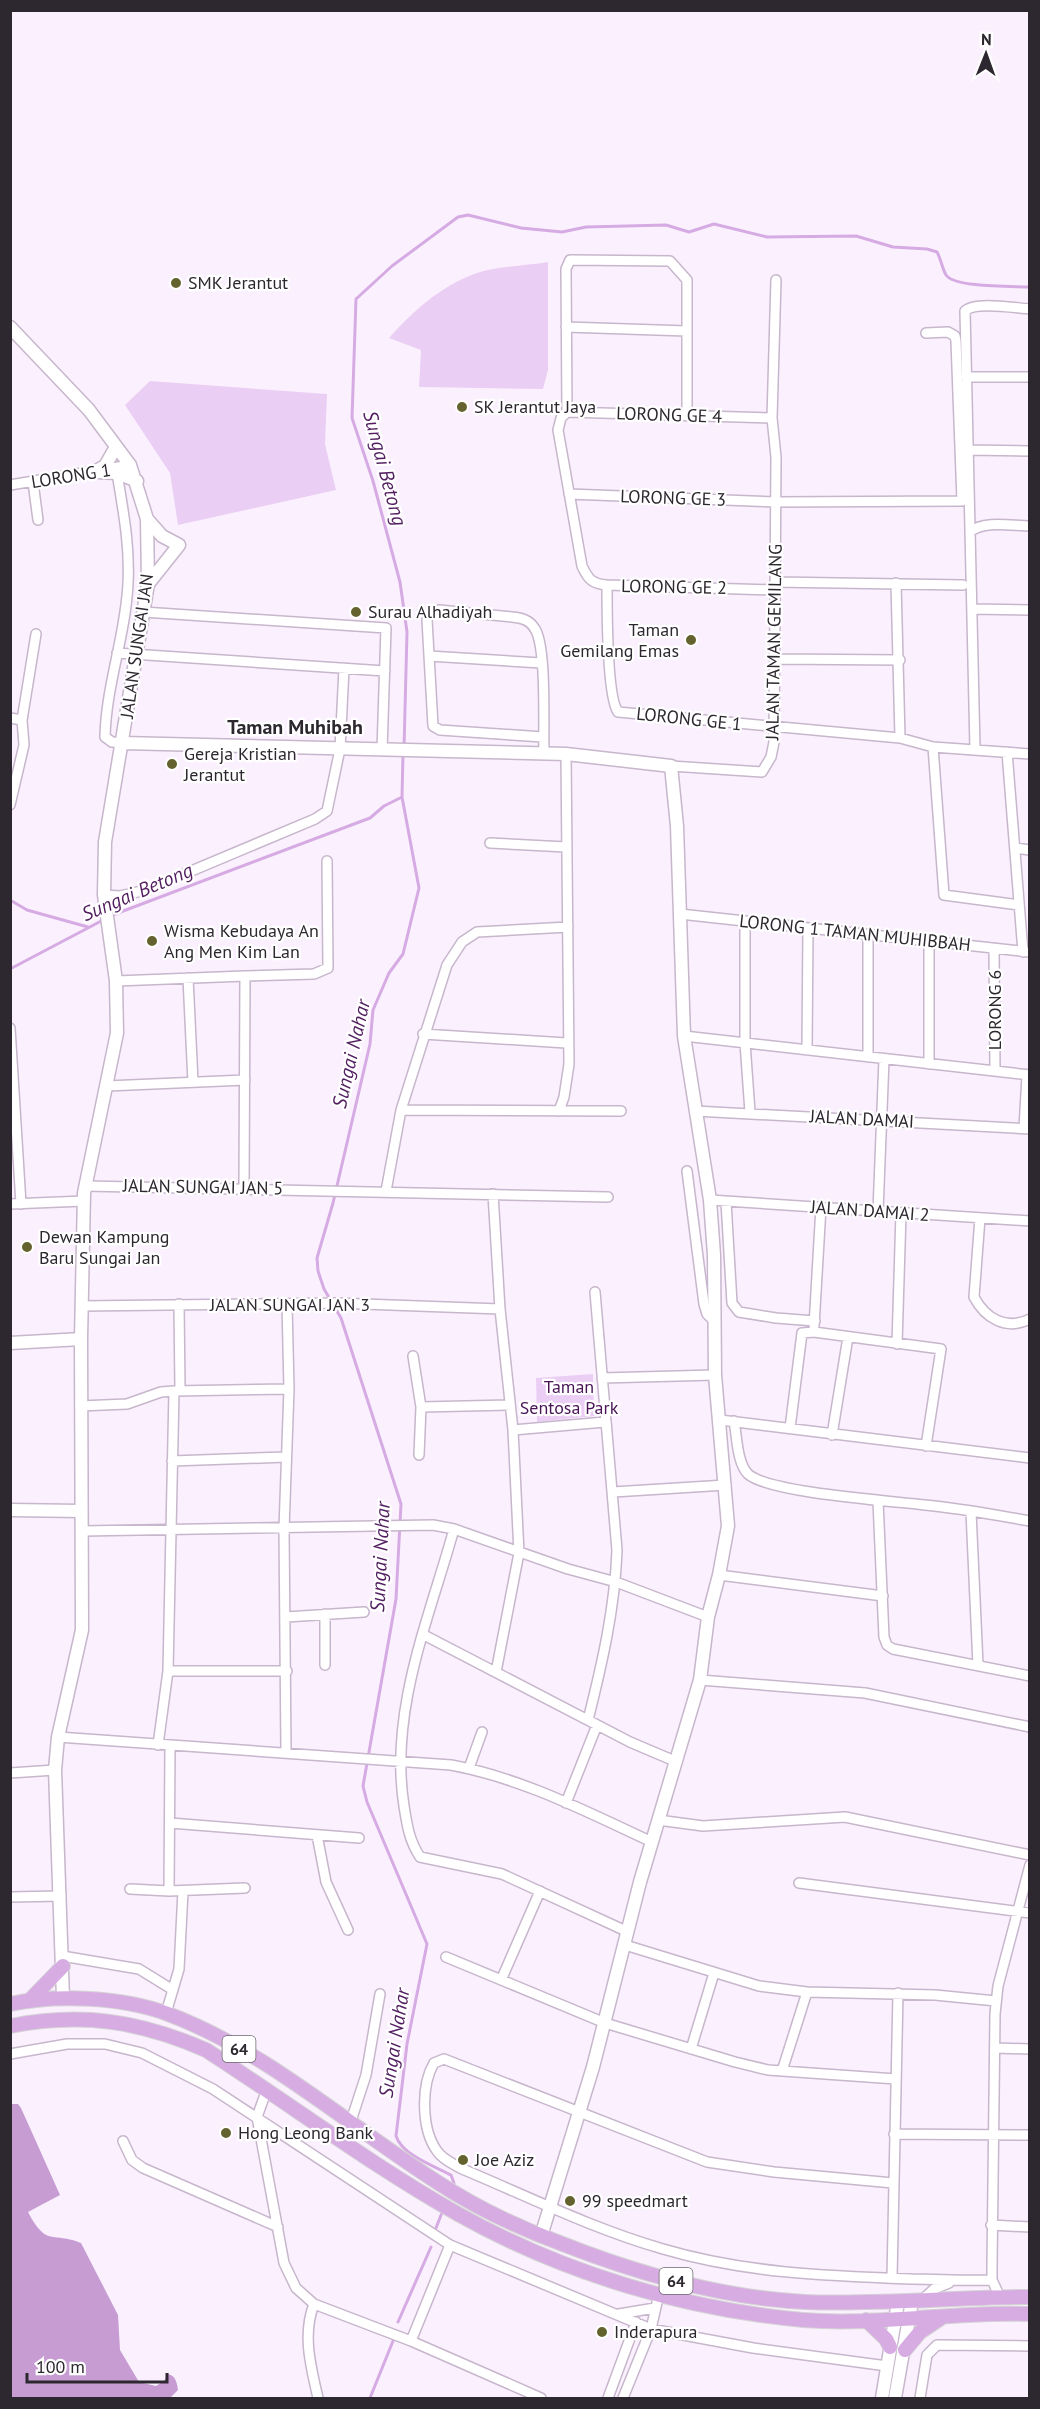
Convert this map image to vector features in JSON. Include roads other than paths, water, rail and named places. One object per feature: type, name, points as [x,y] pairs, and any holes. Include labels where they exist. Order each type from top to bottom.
[{"type":"main road","points":[[30,2000],[62,1961]]},
{"type":"main road","points":[[63,1998],[65,2006],[71,2011],[114,2015],[124,2019],[126,2024]]},
{"type":"main road","name":"64","points":[[10,2004],[63,1998],[114,2003],[166,2013],[218,2036],[351,2121],[437,2182],[467,2200],[541,2236],[671,2280],[804,2302],[1029,2297]]},
{"type":"main road","name":"64","points":[[10,2026],[65,2019],[126,2024],[171,2035],[206,2050],[429,2197],[459,2214],[563,2265],[657,2301],[806,2320],[1029,2314]]},
{"type":"main road","points":[[502,2218],[510,2229],[558,2251],[650,2281],[657,2301]]},
{"type":"main road","points":[[867,2320],[897,2349],[942,2316]]},
{"type":"street","points":[[569,494],[558,430],[561,418],[567,412],[566,269],[570,260],[670,261],[687,280],[687,416]]},
{"type":"street","name":"JALAN TAMAN GEMILANG","points":[[671,766],[762,771],[771,757],[774,728],[775,659],[776,438],[772,418],[776,280]]},
{"type":"street","points":[[975,749],[965,311],[969,306],[980,305],[1029,309]]},
{"type":"street","name":"JALAN SUNGAI JAN","points":[[10,327],[89,410],[130,465],[137,481],[147,519],[148,584],[105,842],[105,899],[116,981],[117,1034],[85,1185],[84,1201],[80,1407],[82,1630],[58,1737],[55,1770],[62,1896],[63,1998]]},
{"type":"street","points":[[566,327],[687,331]]},
{"type":"street","name":"LORONG GE 3","points":[[569,494],[776,502],[962,501],[955,336],[948,332],[926,333]]},
{"type":"street","points":[[966,377],[1029,377]]},
{"type":"street","name":"LORONG GE 4","points":[[567,412],[772,418]]},
{"type":"street","points":[[95,472],[105,466],[116,447]]},
{"type":"street","points":[[968,450],[1029,451]]},
{"type":"street","name":"LORONG 1","points":[[10,485],[33,483],[130,465]]},
{"type":"street","points":[[95,472],[117,473],[137,481]]},
{"type":"street","points":[[117,473],[128,539],[128,584],[105,737],[112,742],[566,754],[671,766],[677,826],[684,1036],[710,1200],[714,1255],[715,1375],[728,1526],[708,1617],[700,1680],[626,1931],[625,1945],[605,2023],[541,2236]]},
{"type":"street","points":[[33,483],[38,520]]},
{"type":"street","name":"LORONG GE 2","points":[[569,494],[582,566],[593,582],[607,585],[775,586],[896,583],[963,585]]},
{"type":"street","points":[[147,519],[162,536],[179,545],[148,584]]},
{"type":"street","points":[[970,531],[976,527],[989,525],[1029,526]]},
{"type":"street","points":[[896,583],[900,660],[900,738]]},
{"type":"street","name":"LORONG GE 1","points":[[607,585],[614,698],[617,710],[622,713],[774,728]]},
{"type":"street","points":[[972,609],[1029,610]]},
{"type":"street","points":[[543,737],[435,728],[431,722],[427,620],[431,612],[439,610],[512,616],[529,621],[538,633],[544,754]]},
{"type":"street","points":[[143,612],[386,628],[385,750]]},
{"type":"street","points":[[10,805],[24,745],[22,720],[36,634]]},
{"type":"street","points":[[117,653],[385,670]]},
{"type":"street","points":[[429,656],[541,663]]},
{"type":"street","points":[[775,659],[900,660]]},
{"type":"street","points":[[105,899],[146,890],[323,816],[330,806],[340,749],[344,668]]},
{"type":"street","points":[[10,718],[22,720]]},
{"type":"street","points":[[774,728],[900,738],[933,747],[1029,754]]},
{"type":"street","points":[[933,747],[944,895],[1019,905]]},
{"type":"street","name":"LORONG 6","points":[[1007,752],[1019,905],[1026,952]]},
{"type":"street","points":[[559,1110],[568,1078],[566,754]]},
{"type":"street","points":[[490,843],[566,847]]},
{"type":"street","points":[[1015,848],[1029,850]]},
{"type":"street","points":[[116,981],[314,974],[328,968],[327,861]]},
{"type":"street","name":"LORONG 1 TAMAN MUHIBBAH","points":[[680,914],[1026,952]]},
{"type":"street","points":[[745,921],[744,1043],[750,1112]]},
{"type":"street","points":[[386,1191],[401,1110],[423,1034],[453,953],[467,937],[490,930],[568,927]]},
{"type":"street","points":[[807,1050],[808,928]]},
{"type":"street","points":[[868,934],[868,1057]]},
{"type":"street","points":[[929,941],[929,1064]]},
{"type":"street","name":"LORONG 6","points":[[994,949],[995,1071]]},
{"type":"street","points":[[244,1187],[245,976]]},
{"type":"street","points":[[188,978],[193,1082]]},
{"type":"street","points":[[10,1028],[14,1123],[21,1204]]},
{"type":"street","points":[[423,1034],[566,1043]]},
{"type":"street","points":[[684,1036],[1028,1075],[1027,1129]]},
{"type":"street","points":[[878,1211],[884,1059]]},
{"type":"street","points":[[107,1086],[245,1080]]},
{"type":"street","points":[[401,1110],[621,1111]]},
{"type":"street","name":"JALAN DAMAI","points":[[695,1111],[750,1112],[1027,1129]]},
{"type":"street","points":[[687,1171],[704,1304],[707,1314],[713,1320]]},
{"type":"street","name":"JALAN SUNGAI JAN 5","points":[[85,1185],[608,1197]]},
{"type":"street","points":[[492,1194],[500,1309],[513,1430],[519,1553],[496,1672]]},
{"type":"street","name":"JALAN DAMAI 2","points":[[710,1200],[1029,1221]]},
{"type":"street","points":[[10,1204],[84,1201]]},
{"type":"street","points":[[726,1202],[732,1303],[739,1312],[746,1314],[815,1321]]},
{"type":"street","points":[[814,1332],[821,1208]]},
{"type":"street","points":[[897,1344],[901,1213]]},
{"type":"street","points":[[980,1218],[974,1297],[989,1317],[1001,1322],[1014,1324],[1029,1319]]},
{"type":"street","points":[[566,1803],[593,1722],[616,1582],[617,1550],[613,1492],[595,1292]]},
{"type":"street","name":"JALAN SUNGAI JAN 3","points":[[81,1306],[336,1303],[500,1309]]},
{"type":"street","points":[[286,1752],[284,1529],[289,1389],[287,1304]]},
{"type":"street","points":[[158,1745],[168,1671],[172,1461],[177,1390],[179,1305]]},
{"type":"street","points":[[790,1428],[802,1333],[814,1332],[941,1349],[926,1446]]},
{"type":"street","points":[[832,1435],[848,1337]]},
{"type":"street","points":[[10,1343],[81,1339]]},
{"type":"street","points":[[413,1356],[421,1407],[419,1455]]},
{"type":"street","points":[[602,1378],[715,1375]]},
{"type":"street","points":[[80,1407],[127,1404],[161,1392],[177,1390],[289,1389]]},
{"type":"street","points":[[421,1407],[510,1405]]},
{"type":"street","points":[[720,1420],[1029,1458]]},
{"type":"street","points":[[734,1421],[742,1466],[756,1480],[878,1501],[1029,1521]]},
{"type":"street","points":[[513,1430],[605,1422]]},
{"type":"street","points":[[172,1461],[286,1457]]},
{"type":"street","points":[[613,1492],[726,1485]]},
{"type":"street","points":[[878,1501],[884,1637],[887,1646],[1029,1676]]},
{"type":"street","points":[[10,1510],[81,1511]]},
{"type":"street","points":[[971,1512],[978,1665]]},
{"type":"street","points":[[81,1531],[433,1525],[454,1529],[519,1553],[616,1582],[708,1617]]},
{"type":"street","points":[[454,1529],[412,1672],[401,1726],[400,1762],[410,1842],[420,1857],[502,1874],[626,1931]]},
{"type":"street","points":[[719,1575],[883,1596]]},
{"type":"street","points":[[286,1617],[364,1612]]},
{"type":"street","points":[[325,1614],[325,1665]]},
{"type":"street","points":[[424,1635],[593,1722],[677,1762]]},
{"type":"street","points":[[168,1671],[287,1671]]},
{"type":"street","points":[[700,1680],[865,1693],[1029,1727]]},
{"type":"street","points":[[469,1768],[482,1732]]},
{"type":"street","points":[[58,1737],[353,1756],[469,1768],[511,1781],[566,1803],[652,1842]]},
{"type":"street","points":[[169,1891],[170,1746]]},
{"type":"street","points":[[12,1770],[55,1770]]},
{"type":"street","points":[[658,1820],[704,1826],[845,1817],[1029,1855]]},
{"type":"street","points":[[170,1823],[359,1838]]},
{"type":"street","points":[[316,1835],[326,1882],[348,1930]]},
{"type":"street","points":[[1000,2297],[992,2280],[991,2225],[996,2001],[1029,1865]]},
{"type":"street","points":[[799,1883],[1029,1913]]},
{"type":"street","points":[[130,1889],[183,1891],[245,1888]]},
{"type":"street","points":[[166,2013],[179,1969],[183,1891]]},
{"type":"street","points":[[502,1978],[540,1891]]},
{"type":"street","points":[[10,1897],[62,1896]]},
{"type":"street","points":[[625,1945],[759,1986],[807,1992],[898,1993],[996,2001]]},
{"type":"street","points":[[446,1957],[502,1978],[605,2023],[735,2062],[782,2071],[896,2079]]},
{"type":"street","points":[[62,1961],[139,1969],[173,1990]]},
{"type":"street","points":[[691,2049],[714,1973]]},
{"type":"street","points":[[782,2071],[807,1992]]},
{"type":"street","points":[[892,2278],[898,1993]]},
{"type":"street","points":[[351,2121],[366,2075],[380,1994]]},
{"type":"street","points":[[10,2034],[34,2022]]},
{"type":"street","points":[[10,2054],[67,2043],[105,2044],[142,2054],[213,2089],[450,2245],[651,2329],[753,2348],[887,2366]]},
{"type":"street","points":[[994,2048],[1029,2049]]},
{"type":"street","points":[[893,2183],[774,2172],[707,2162],[449,2061],[439,2060],[430,2070],[426,2102],[428,2127],[436,2150],[460,2168],[645,2243],[698,2259],[778,2272],[952,2281],[992,2280]]},
{"type":"street","points":[[267,2089],[257,2117],[289,2278],[302,2295],[314,2304],[411,2341],[541,2398]]},
{"type":"street","points":[[894,2134],[1029,2135]]},
{"type":"street","points":[[123,2141],[132,2160],[142,2168],[278,2227]]},
{"type":"street","points":[[991,2225],[1029,2227]]},
{"type":"street","points":[[411,2341],[450,2245]]},
{"type":"street","points":[[895,2398],[897,2349],[903,2319],[910,2301],[952,2281]]},
{"type":"street","points":[[615,2314],[638,2313],[657,2301]]},
{"type":"street","points":[[623,2398],[651,2329],[657,2301]]},
{"type":"street","points":[[314,2304],[310,2315],[308,2342],[318,2398]]},
{"type":"street","points":[[608,2398],[636,2322]]},
{"type":"street","points":[[920,2398],[927,2355],[937,2345],[1029,2346]]},
{"type":"street","points":[[882,2398],[887,2366],[897,2349]]},
{"type":"waterway","name":"Sungai Betong","points":[[404,748],[407,632],[400,582],[373,481],[352,418],[356,299],[392,266],[458,217],[468,215],[521,228],[562,232],[586,227],[666,225],[689,232],[714,224],[767,237],[856,236],[893,247],[927,249],[937,252],[946,275],[961,282],[985,286],[1030,287]]},
{"type":"waterway","name":"Sungai Nahar","points":[[403,754],[402,797],[419,888],[403,954],[389,973],[373,1010],[370,1044],[333,1203],[317,1258],[318,1271],[324,1289],[341,1318],[401,1504],[396,1599],[363,1786],[367,1802],[427,1944],[407,2044],[396,2136],[399,2143],[412,2154],[451,2175],[454,2183],[452,2188]]},
{"type":"waterway","name":"Sungai Betong","points":[[110,916],[370,818],[384,806],[402,797]]},
{"type":"waterway","points":[[10,900],[27,910],[88,927]]},
{"type":"waterway","name":"Sungai Betong","points":[[10,969],[105,919]]},
{"type":"waterway","name":"Sungai Nahar","points":[[436,2228],[443,2210]]},
{"type":"waterway","name":"Sungai Nahar","points":[[398,2322],[431,2247]]},
{"type":"waterway","name":"Sungai Nahar","points":[[370,2398],[393,2341]]},
{"type":"place","name":"SMK Jerantut","points":[[176,283]]},
{"type":"place","name":"SK Jerantut Jaya","points":[[462,407]]},
{"type":"place","name":"Surau Alhadiyah","points":[[356,612]]},
{"type":"place","name":"Taman Gemilang Emas","points":[[691,640]]},
{"type":"place","name":"Gereja Kristian Jerantut","points":[[172,764]]},
{"type":"place","name":"Wisma Kebudaya An Ang Men Kim Lan","points":[[152,941]]},
{"type":"place","name":"Dewan Kampung Baru Sungai Jan","points":[[27,1247]]},
{"type":"place","name":"Hong Leong Bank","points":[[226,2133]]},
{"type":"place","name":"Joe Aziz","points":[[463,2160]]},
{"type":"place","name":"99 speedmart","points":[[570,2201]]},
{"type":"place","name":"Inderapura","points":[[602,2332]]},
{"type":"district","name":"Taman Muhibah","points":[[295,727]]},
{"type":"park label","name":"Taman Sentosa Park","points":[[569,1397]]}]
